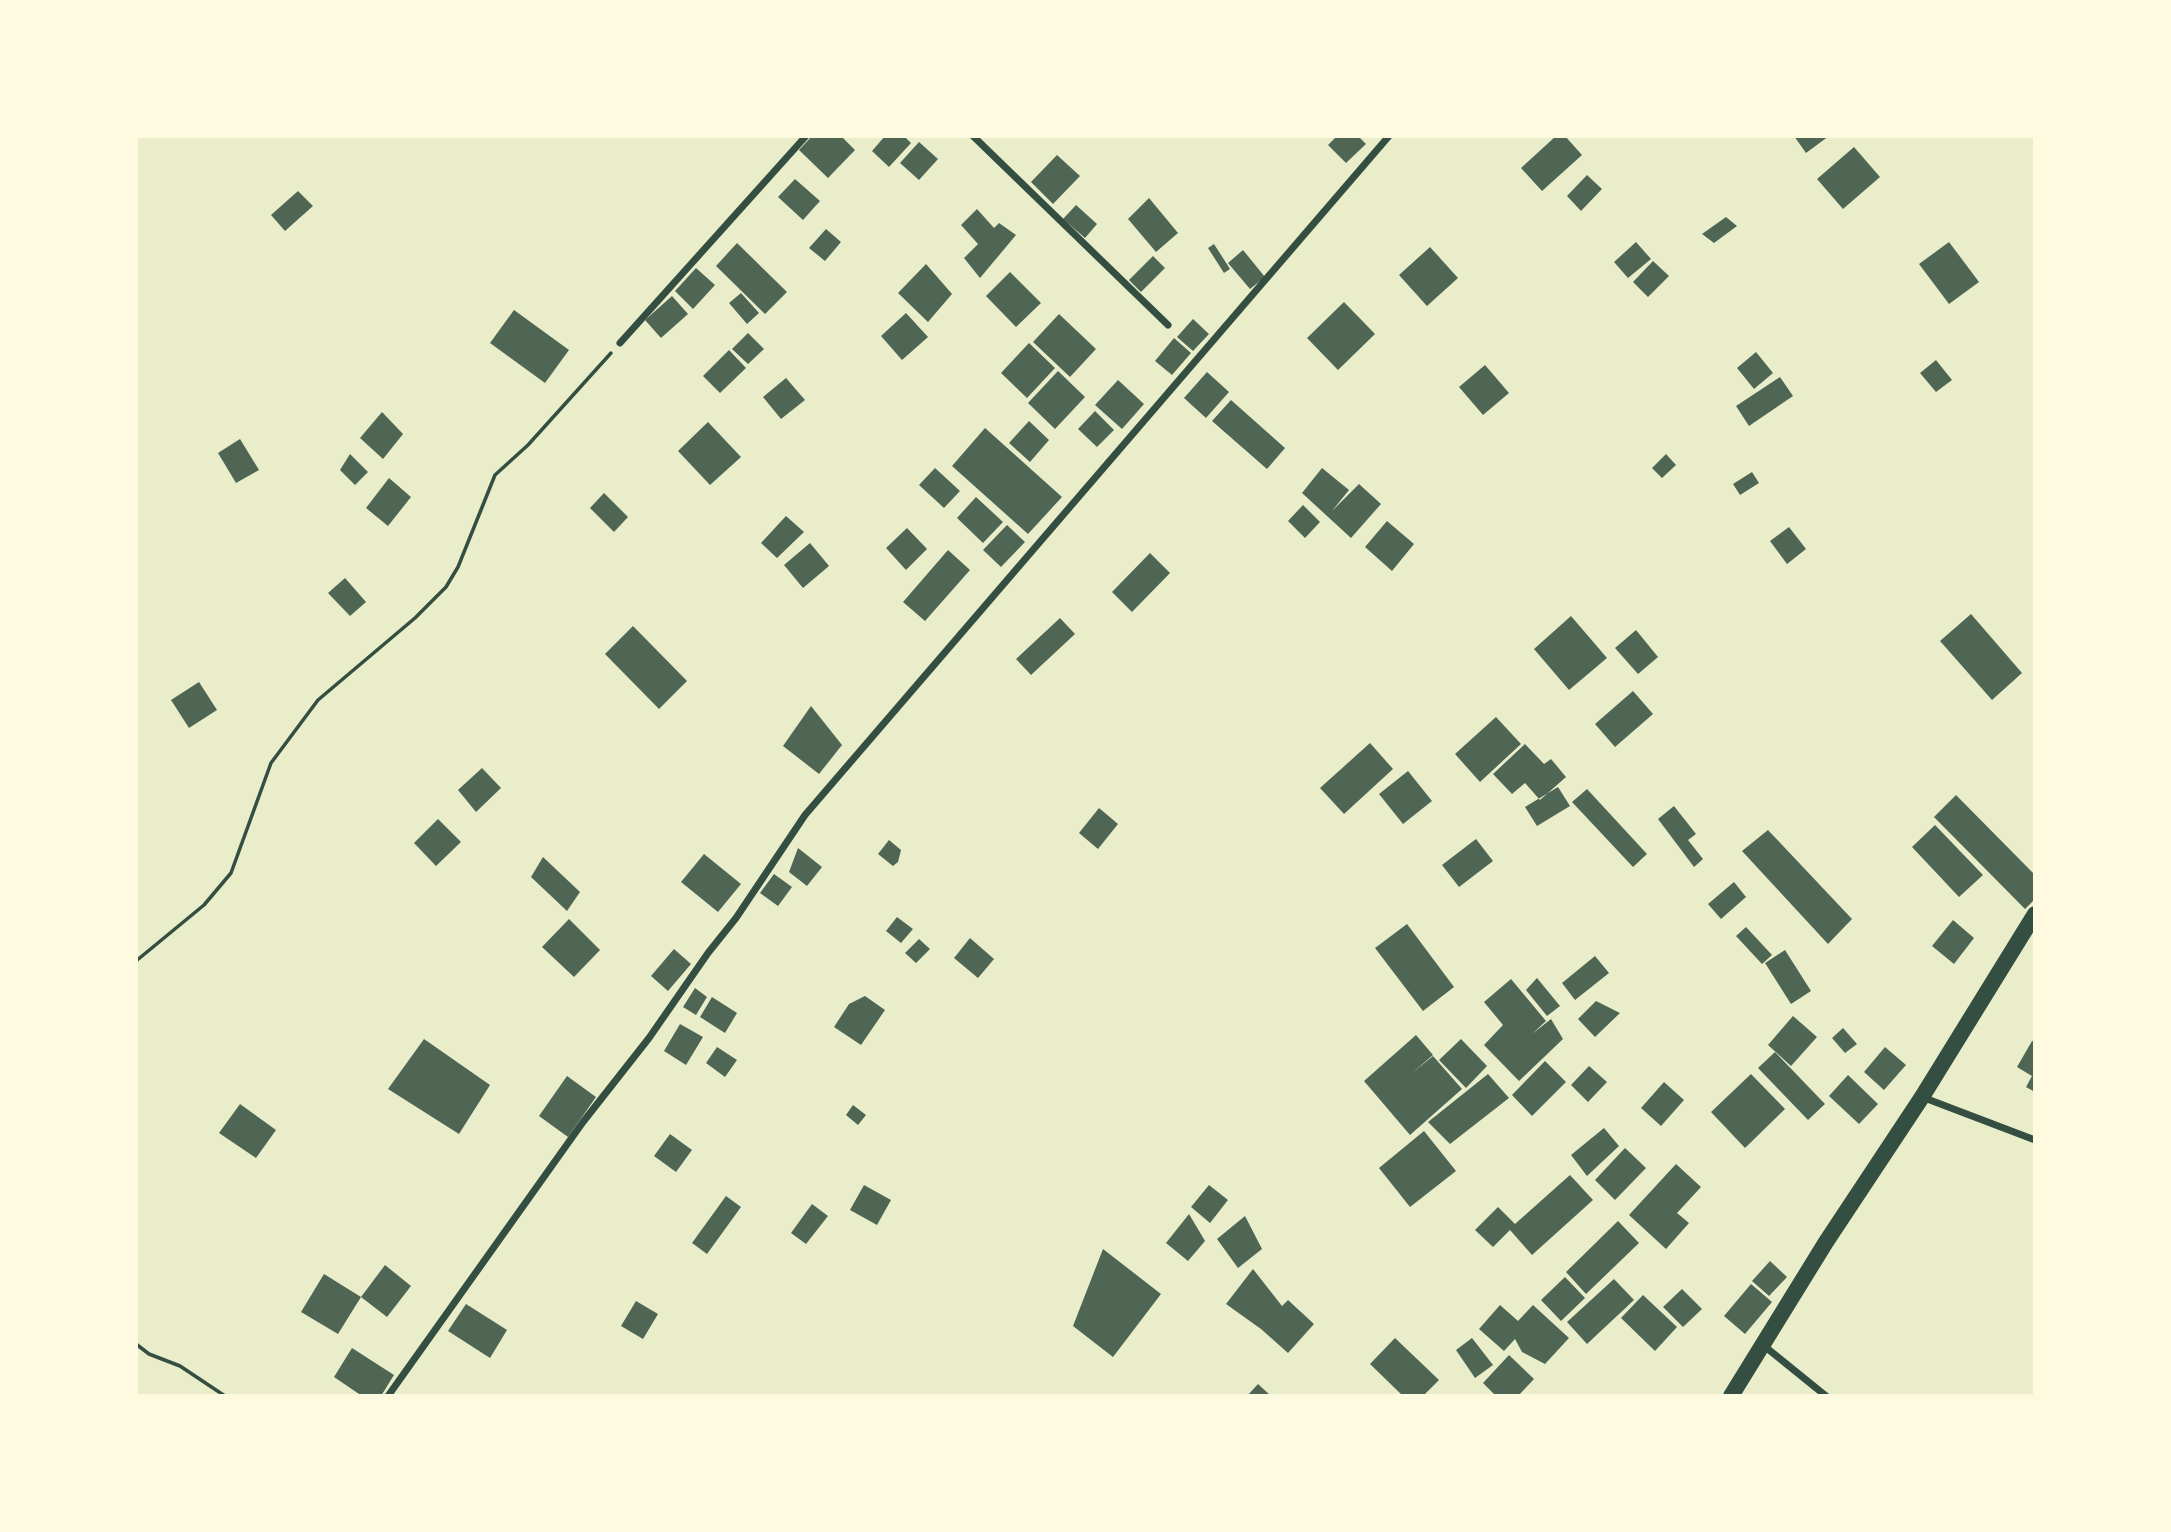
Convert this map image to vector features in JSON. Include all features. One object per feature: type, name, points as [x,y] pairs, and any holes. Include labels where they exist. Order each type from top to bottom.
[{"type":"main road","points":[[1731,1395],[1826,1242],[1922,1097],[2035,914]]},
{"type":"street","points":[[620,343],[806,136]]},
{"type":"street","points":[[973,136],[1168,325]]},
{"type":"street","points":[[388,1395],[575,1132],[649,1038],[708,953],[736,918],[805,815],[1389,136]]},
{"type":"street","points":[[1922,1097],[2035,1140]]},
{"type":"street","points":[[1763,1344],[1826,1395]]},
{"type":"path","points":[[136,961],[204,905],[231,873],[271,763],[318,700],[415,618],[446,587],[458,567],[495,475],[528,445],[620,343]]},
{"type":"path","points":[[136,1344],[149,1354],[180,1366],[225,1395]]},
{"type":"building","points":[[812,136],[841,136],[855,150],[828,178],[799,150]]},
{"type":"building","points":[[885,136],[904,136],[911,143],[889,167],[872,151]]},
{"type":"building","points":[[1337,136],[1358,136],[1366,144],[1346,163],[1328,145]]},
{"type":"building","points":[[1556,136],[1565,136],[1582,155],[1542,191],[1521,168]]},
{"type":"building","points":[[1794,136],[1829,136],[1806,153]]},
{"type":"building","points":[[919,142],[938,159],[919,180],[900,163]]},
{"type":"building","points":[[1854,147],[1880,177],[1843,209],[1817,179]]},
{"type":"building","points":[[1057,155],[1080,176],[1053,204],[1031,182]]},
{"type":"building","points":[[1587,175],[1602,189],[1581,211],[1567,196]]},
{"type":"building","points":[[795,179],[820,201],[803,220],[778,197]]},
{"type":"building","points":[[298,191],[313,206],[285,231],[271,215]]},
{"type":"building","points":[[1149,198],[1178,233],[1156,252],[1128,219]]},
{"type":"building","points":[[1076,205],[1097,224],[1085,238],[1063,219]]},
{"type":"building","points":[[977,209],[994,228],[999,223],[1016,235],[980,278],[964,258],[978,244],[961,225]]},
{"type":"building","points":[[1726,217],[1737,226],[1714,243],[1702,234]]},
{"type":"building","points":[[826,229],[841,242],[825,261],[809,248]]},
{"type":"building","points":[[1636,242],[1651,259],[1628,278],[1614,262]]},
{"type":"building","points":[[1949,242],[1979,282],[1949,304],[1919,264]]},
{"type":"building","points":[[737,243],[787,292],[765,314],[716,266]]},
{"type":"building","points":[[1214,244],[1230,269],[1224,273],[1208,248]]},
{"type":"building","points":[[1430,247],[1458,278],[1427,306],[1399,275]]},
{"type":"building","points":[[1243,250],[1265,277],[1250,289],[1228,263]]},
{"type":"building","points":[[1153,256],[1165,268],[1141,292],[1129,280]]},
{"type":"building","points":[[1653,261],[1669,276],[1648,297],[1633,282]]},
{"type":"building","points":[[926,264],[952,294],[928,322],[898,293]]},
{"type":"building","points":[[696,268],[715,285],[693,309],[675,291]]},
{"type":"building","points":[[1010,272],[1041,303],[1016,327],[986,296]]},
{"type":"building","points":[[741,293],[759,313],[747,324],[729,303]]},
{"type":"building","points":[[672,296],[688,314],[661,338],[645,320]]},
{"type":"building","points":[[1344,302],[1375,334],[1338,370],[1307,338]]},
{"type":"building","points":[[514,310],[569,350],[545,383],[490,343]]},
{"type":"building","points":[[906,313],[928,337],[902,360],[881,336]]},
{"type":"building","points":[[1059,314],[1096,349],[1070,377],[1033,342]]},
{"type":"building","points":[[1193,319],[1209,334],[1193,351],[1177,337]]},
{"type":"building","points":[[748,333],[764,349],[748,364],[732,349]]},
{"type":"building","points":[[1174,338],[1191,353],[1172,375],[1155,361]]},
{"type":"building","points":[[1029,343],[1055,368],[1027,398],[1001,373]]},
{"type":"building","points":[[729,350],[746,368],[720,393],[703,376]]},
{"type":"building","points":[[1756,352],[1773,373],[1754,389],[1737,368]]},
{"type":"building","points":[[1936,360],[1952,380],[1936,392],[1920,373]]},
{"type":"building","points":[[1485,365],[1509,393],[1483,415],[1459,387]]},
{"type":"building","points":[[1058,371],[1085,397],[1055,429],[1028,403]]},
{"type":"building","points":[[1207,372],[1229,392],[1206,418],[1184,398]]},
{"type":"building","points":[[1780,377],[1793,396],[1749,426],[1736,406]]},
{"type":"building","points":[[786,378],[805,400],[781,419],[763,397]]},
{"type":"building","points":[[1118,380],[1144,404],[1122,429],[1095,405]]},
{"type":"building","points":[[1231,400],[1285,448],[1267,469],[1212,421]]},
{"type":"building","points":[[1095,411],[1114,430],[1097,447],[1078,429]]},
{"type":"building","points":[[382,412],[403,434],[383,459],[360,438]]},
{"type":"building","points":[[1029,421],[1049,440],[1030,462],[1009,443]]},
{"type":"building","points":[[708,422],[741,457],[710,485],[678,451]]},
{"type":"building","points":[[985,428],[1062,497],[1028,534],[952,466]]},
{"type":"building","points":[[240,439],[259,470],[236,483],[218,453]]},
{"type":"building","points":[[350,454],[368,472],[355,485],[340,470]]},
{"type":"building","points":[[1666,454],[1676,465],[1662,478],[1652,468]]},
{"type":"building","points":[[935,468],[960,491],[944,508],[919,485]]},
{"type":"building","points":[[1322,468],[1349,490],[1332,511],[1359,484],[1381,504],[1351,538],[1302,493]]},
{"type":"building","points":[[1752,472],[1759,483],[1740,495],[1733,484]]},
{"type":"building","points":[[389,478],[411,497],[388,526],[366,508]]},
{"type":"building","points":[[604,493],[628,517],[614,532],[590,508]]},
{"type":"building","points":[[976,497],[1003,522],[983,543],[957,518]]},
{"type":"building","points":[[1303,505],[1320,522],[1305,538],[1288,521]]},
{"type":"building","points":[[786,516],[804,532],[777,558],[761,543]]},
{"type":"building","points":[[1387,521],[1414,544],[1392,571],[1365,547]]},
{"type":"building","points":[[1007,525],[1025,542],[1001,567],[983,550]]},
{"type":"building","points":[[1789,527],[1806,549],[1787,564],[1770,541]]},
{"type":"building","points":[[907,528],[927,549],[906,570],[886,548]]},
{"type":"building","points":[[810,543],[829,566],[803,588],[784,565]]},
{"type":"building","points":[[948,550],[970,570],[925,621],[903,602]]},
{"type":"building","points":[[1150,553],[1170,573],[1132,612],[1112,592]]},
{"type":"building","points":[[345,578],[366,602],[350,616],[328,593]]},
{"type":"building","points":[[1971,614],[2022,673],[1992,700],[1940,641]]},
{"type":"building","points":[[1571,616],[1607,658],[1569,690],[1534,649]]},
{"type":"building","points":[[1060,618],[1075,634],[1031,675],[1016,659]]},
{"type":"building","points":[[633,626],[687,681],[659,709],[605,654]]},
{"type":"building","points":[[1636,630],[1658,657],[1638,674],[1615,648]]},
{"type":"building","points":[[199,682],[217,710],[189,728],[171,700]]},
{"type":"building","points":[[1633,691],[1653,714],[1615,747],[1595,724]]},
{"type":"building","points":[[811,706],[842,745],[819,774],[783,746]]},
{"type":"building","points":[[1496,717],[1521,744],[1480,782],[1455,754]]},
{"type":"building","points":[[1370,743],[1393,769],[1344,814],[1320,788]]},
{"type":"building","points":[[1525,744],[1544,764],[1551,759],[1566,777],[1540,800],[1525,783],[1512,794],[1493,774]]},
{"type":"building","points":[[482,768],[501,788],[476,812],[458,790]]},
{"type":"building","points":[[1408,771],[1432,801],[1403,824],[1379,794]]},
{"type":"building","points":[[1558,787],[1570,806],[1537,826],[1525,807]]},
{"type":"building","points":[[1587,789],[1647,854],[1633,867],[1572,802]]},
{"type":"building","points":[[1956,795],[2035,875],[2035,899],[2025,909],[1934,817]]},
{"type":"building","points":[[1674,806],[1696,834],[1688,840],[1703,859],[1694,867],[1658,819]]},
{"type":"building","points":[[1099,808],[1118,824],[1098,849],[1079,833]]},
{"type":"building","points":[[438,819],[461,842],[436,866],[414,843]]},
{"type":"building","points":[[1935,825],[1983,875],[1959,897],[1912,847]]},
{"type":"building","points":[[1768,830],[1852,919],[1828,944],[1742,851]]},
{"type":"building","points":[[1476,839],[1493,861],[1459,887],[1442,865]]},
{"type":"building","points":[[889,840],[901,850],[898,862],[893,866],[878,854]]},
{"type":"building","points":[[798,848],[822,867],[807,886],[789,872]]},
{"type":"building","points":[[704,854],[741,884],[718,912],[681,882]]},
{"type":"building","points":[[543,857],[580,892],[567,911],[531,877]]},
{"type":"building","points":[[774,874],[792,887],[778,906],[760,893]]},
{"type":"building","points":[[1734,882],[1746,897],[1721,919],[1708,904]]},
{"type":"building","points":[[897,917],[913,929],[901,943],[886,931]]},
{"type":"building","points":[[569,919],[600,950],[574,977],[542,947]]},
{"type":"building","points":[[1953,920],[1974,938],[1954,964],[1932,946]]},
{"type":"building","points":[[1407,924],[1454,987],[1423,1011],[1375,948]]},
{"type":"building","points":[[1746,927],[1772,955],[1762,964],[1736,936]]},
{"type":"building","points":[[970,938],[994,959],[978,978],[954,958]]},
{"type":"building","points":[[919,939],[930,949],[916,963],[905,953]]},
{"type":"building","points":[[674,949],[691,964],[668,991],[651,976]]},
{"type":"building","points":[[1785,950],[1811,991],[1791,1004],[1765,963]]},
{"type":"building","points":[[1595,956],[1609,973],[1575,1000],[1562,983]]},
{"type":"building","points":[[1537,978],[1560,1006],[1547,1016],[1526,990]]},
{"type":"building","points":[[1511,979],[1546,1021],[1532,1034],[1551,1019],[1563,1039],[1519,1081],[1484,1045],[1503,1025],[1484,1002]]},
{"type":"building","points":[[695,988],[707,997],[696,1015],[683,1007]]},
{"type":"building","points":[[865,996],[885,1010],[861,1045],[834,1027],[849,1004]]},
{"type":"building","points":[[712,997],[737,1013],[725,1033],[700,1017]]},
{"type":"building","points":[[1596,1001],[1620,1013],[1595,1037],[1578,1019]]},
{"type":"building","points":[[1793,1016],[1817,1037],[1791,1066],[1768,1045]]},
{"type":"building","points":[[680,1024],[703,1037],[686,1065],[664,1051]]},
{"type":"building","points":[[1843,1028],[1857,1044],[1845,1053],[1832,1038]]},
{"type":"building","points":[[1416,1035],[1433,1055],[1411,1074],[1433,1056],[1462,1089],[1410,1135],[1364,1081]]},
{"type":"building","points":[[424,1039],[490,1085],[459,1134],[388,1089]]},
{"type":"building","points":[[1461,1039],[1487,1066],[1466,1088],[1439,1060]]},
{"type":"building","points":[[2032,1041],[2035,1042],[2035,1092],[2026,1087],[2032,1076],[2017,1067]]},
{"type":"building","points":[[717,1047],[737,1060],[725,1077],[706,1063]]},
{"type":"building","points":[[1885,1047],[1906,1065],[1884,1090],[1864,1072]]},
{"type":"building","points":[[1775,1052],[1825,1104],[1808,1120],[1758,1068]]},
{"type":"building","points":[[1545,1061],[1566,1082],[1532,1116],[1512,1095]]},
{"type":"building","points":[[1589,1066],[1607,1082],[1588,1102],[1571,1085]]},
{"type":"building","points":[[1488,1074],[1509,1098],[1450,1144],[1428,1122]]},
{"type":"building","points":[[1751,1074],[1785,1109],[1745,1148],[1711,1112]]},
{"type":"building","points":[[1848,1075],[1878,1104],[1859,1124],[1829,1096]]},
{"type":"building","points":[[567,1076],[596,1097],[568,1137],[539,1116]]},
{"type":"building","points":[[1664,1082],[1684,1100],[1661,1126],[1641,1108]]},
{"type":"building","points":[[240,1104],[276,1130],[256,1158],[219,1133]]},
{"type":"building","points":[[853,1105],[866,1115],[858,1125],[846,1115]]},
{"type":"building","points":[[1604,1128],[1619,1146],[1587,1176],[1571,1155]]},
{"type":"building","points":[[1424,1131],[1456,1171],[1410,1207],[1379,1168]]},
{"type":"building","points":[[670,1134],[692,1150],[676,1172],[654,1156]]},
{"type":"building","points":[[1625,1148],[1646,1168],[1615,1200],[1595,1180]]},
{"type":"building","points":[[1676,1164],[1701,1187],[1677,1213],[1689,1223],[1666,1249],[1629,1215]]},
{"type":"building","points":[[1570,1175],[1593,1200],[1532,1255],[1510,1230],[1493,1247],[1475,1230],[1498,1207],[1515,1224]]},
{"type":"building","points":[[864,1185],[891,1200],[877,1225],[850,1210]]},
{"type":"building","points":[[1209,1185],[1228,1200],[1210,1223],[1191,1207]]},
{"type":"building","points":[[726,1196],[741,1207],[707,1254],[692,1243]]},
{"type":"building","points":[[812,1204],[828,1216],[806,1244],[791,1233]]},
{"type":"building","points":[[1189,1214],[1205,1241],[1188,1261],[1166,1243]]},
{"type":"building","points":[[1245,1216],[1262,1249],[1238,1268],[1217,1239]]},
{"type":"building","points":[[1618,1221],[1639,1243],[1586,1294],[1566,1272]]},
{"type":"building","points":[[1103,1249],[1161,1294],[1113,1357],[1073,1326]]},
{"type":"building","points":[[1770,1261],[1787,1277],[1769,1296],[1752,1281]]},
{"type":"building","points":[[385,1265],[411,1286],[387,1317],[361,1297]]},
{"type":"building","points":[[1253,1269],[1282,1306],[1288,1300],[1314,1324],[1288,1353],[1226,1304]]},
{"type":"building","points":[[324,1274],[361,1297],[338,1334],[301,1312]]},
{"type":"building","points":[[1565,1277],[1585,1298],[1561,1321],[1541,1300]]},
{"type":"building","points":[[1614,1279],[1634,1300],[1587,1344],[1567,1322]]},
{"type":"building","points":[[1751,1284],[1772,1302],[1745,1334],[1724,1316]]},
{"type":"building","points":[[1682,1289],[1702,1309],[1683,1327],[1663,1307]]},
{"type":"building","points":[[1643,1295],[1677,1327],[1655,1351],[1621,1318]]},
{"type":"building","points":[[636,1301],[658,1314],[643,1339],[621,1326]]},
{"type":"building","points":[[466,1304],[507,1330],[490,1358],[448,1331]]},
{"type":"building","points":[[1500,1305],[1518,1321],[1533,1305],[1569,1338],[1545,1364],[1522,1352],[1515,1339],[1504,1351],[1479,1329]]},
{"type":"building","points":[[1395,1338],[1439,1380],[1423,1396],[1403,1396],[1370,1364]]},
{"type":"building","points":[[1472,1338],[1493,1365],[1475,1378],[1456,1350]]},
{"type":"building","points":[[352,1348],[394,1375],[381,1396],[362,1396],[334,1377]]},
{"type":"building","points":[[1509,1355],[1534,1379],[1518,1396],[1496,1396],[1483,1383]]},
{"type":"building","points":[[1258,1384],[1271,1396],[1247,1396]]}]
